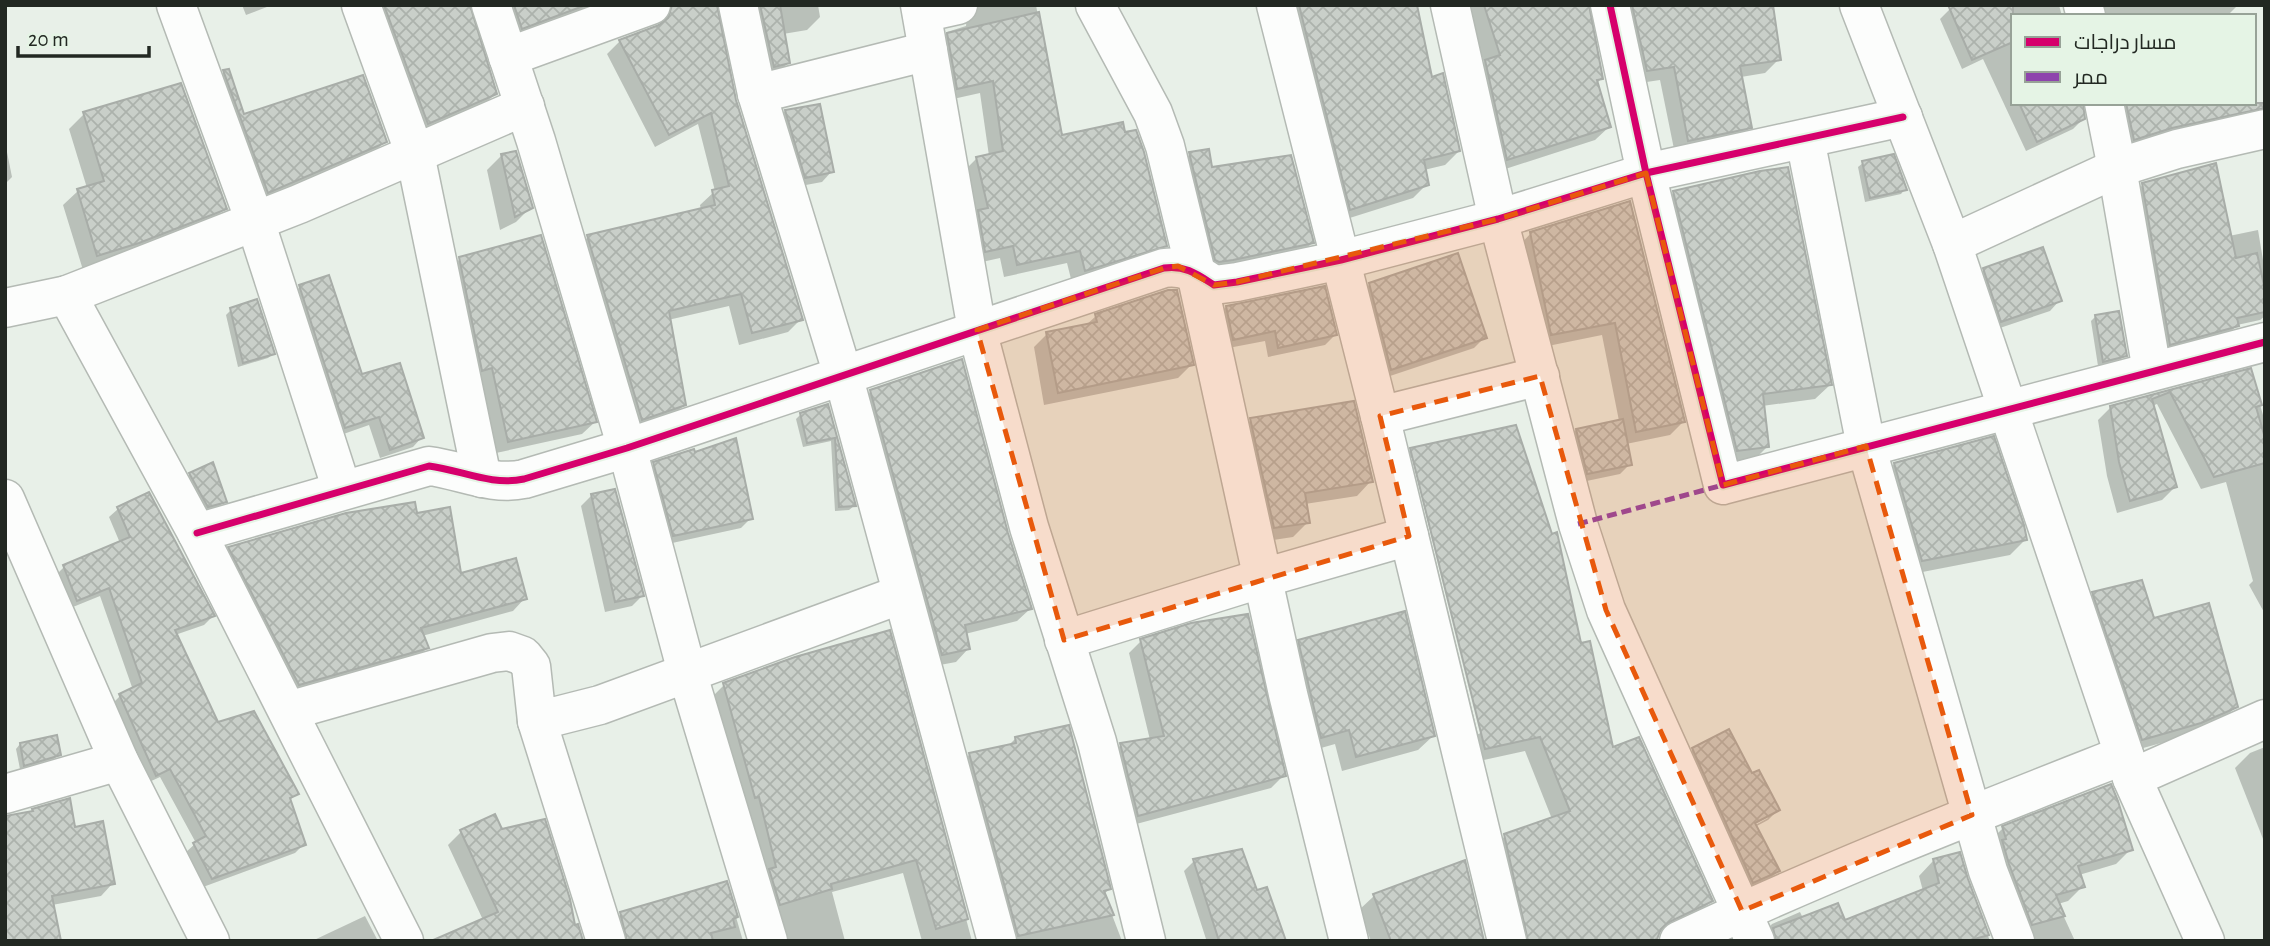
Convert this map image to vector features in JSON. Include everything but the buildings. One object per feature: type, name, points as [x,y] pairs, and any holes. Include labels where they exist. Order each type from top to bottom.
[{"type":"street","points":[[176,5],[255,221],[342,490]]},
{"type":"street","points":[[361,5],[415,154],[482,478]]},
{"type":"street","points":[[491,5],[525,106],[627,448],[687,671],[768,941]]},
{"type":"street","points":[[508,57],[651,5]]},
{"type":"street","points":[[738,5],[757,94],[843,375],[997,941]]},
{"type":"street","points":[[1095,5],[1159,125],[1196,273],[1288,694],[1349,941]]},
{"type":"street","points":[[1276,5],[1380,416],[1507,941]]},
{"type":"street","points":[[1450,5],[1498,219],[1578,524],[1606,610],[1749,926]]},
{"type":"street","points":[[1610,5],[1646,173],[1723,485],[2265,342]]},
{"type":"street","points":[[933,8],[928,51],[977,330],[1029,527],[1097,742],[1146,941]]},
{"type":"street","points":[[1865,8],[1952,244],[2128,766],[2205,941]]},
{"type":"street","points":[[757,94],[928,51]]},
{"type":"street","points":[[2104,105],[2152,371]]},
{"type":"street","points":[[5,308],[67,295],[255,221],[525,106]]},
{"type":"street","points":[[197,533],[429,466],[509,482],[627,448],[1164,268],[1178,266],[1196,273],[1213,285],[1237,282],[1341,260],[1498,219],[1646,173],[1903,117]]},
{"type":"street","points":[[1952,244],[2117,168],[2177,149],[2265,129]]},
{"type":"street","points":[[1805,139],[1866,446],[1988,871],[2015,941]]},
{"type":"street","points":[[67,295],[197,533],[404,941]]},
{"type":"street","points":[[1380,416],[1540,376]]},
{"type":"street","points":[[5,499],[119,761],[210,941]]},
{"type":"street","points":[[1065,640],[1409,536]]},
{"type":"street","points":[[537,721],[600,705],[902,594]]},
{"type":"street","points":[[288,711],[492,653],[509,651],[523,656],[531,666],[537,721],[606,941]]},
{"type":"street","points":[[1678,941],[1749,926],[1972,814],[2128,766],[2265,719]]},
{"type":"street","points":[[5,794],[119,761]]},
{"type":"highlighted area","points":[[1646,173],[1723,485],[1866,446],[1972,815],[1742,911],[1606,610],[1540,376],[1380,416],[1409,536],[1064,640],[977,330],[1164,268],[1178,266],[1214,285],[1237,282],[1498,219]]},
{"type":"marked path","points":[[1578,524],[1723,485]]},
{"type":"cycle path","points":[[1610,5],[1646,173],[1723,485],[2265,342]]},
{"type":"cycle path","points":[[197,533],[429,466],[488,479],[524,479],[627,448],[1164,268],[1185,269],[1214,285],[1237,282],[1341,260],[1498,219],[1646,173],[1903,117]]}]
